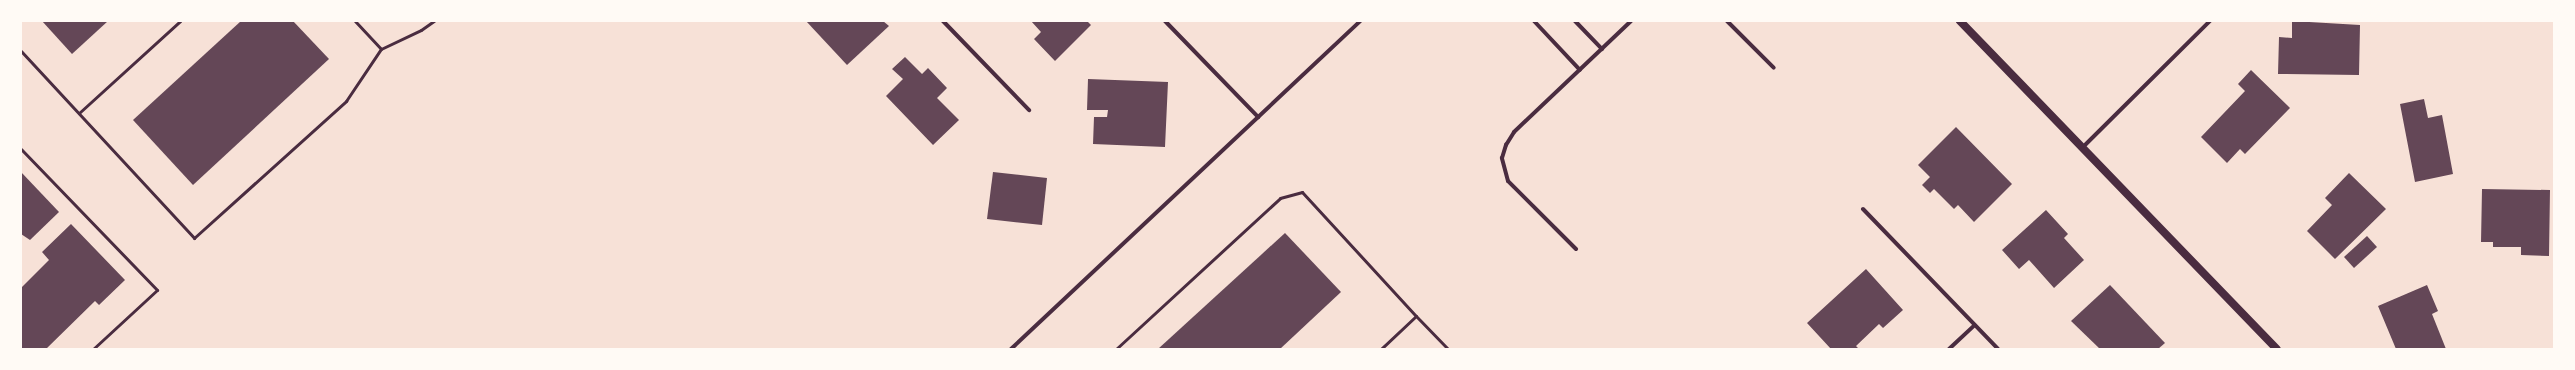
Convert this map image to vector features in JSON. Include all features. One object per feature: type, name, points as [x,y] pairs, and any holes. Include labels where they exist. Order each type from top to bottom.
[{"type":"main road","points":[[1960,21],[2277,349]]},
{"type":"street","points":[[943,21],[1029,110]]},
{"type":"street","points":[[1165,21],[1258,117]]},
{"type":"street","points":[[1011,349],[1360,21]]},
{"type":"street","points":[[1534,21],[1580,70]]},
{"type":"street","points":[[1575,21],[1602,49]]},
{"type":"street","points":[[1576,249],[1508,180],[1502,158],[1506,145],[1514,132],[1631,21]]},
{"type":"street","points":[[1727,21],[1774,68]]},
{"type":"street","points":[[2082,148],[2210,21]]},
{"type":"street","points":[[1863,209],[1998,349]]},
{"type":"street","points":[[1949,349],[1975,325]]},
{"type":"lane","points":[[79,114],[180,21]]},
{"type":"lane","points":[[355,21],[381,49]]},
{"type":"lane","points":[[21,51],[194,238],[346,101],[381,49],[421,30],[434,21]]},
{"type":"lane","points":[[21,149],[156,290],[93,349]]},
{"type":"lane","points":[[1116,349],[1280,198],[1302,192],[1448,349]]},
{"type":"lane","points":[[1381,349],[1416,316]]},
{"type":"building","points":[[42,21],[108,21],[72,54]]},
{"type":"building","points":[[241,21],[293,21],[329,59],[193,185],[133,120]]},
{"type":"building","points":[[806,21],[883,21],[889,26],[847,65]]},
{"type":"building","points":[[1031,21],[1087,21],[1091,25],[1055,61],[1034,39],[1041,32]]},
{"type":"building","points":[[2292,21],[2360,25],[2359,75],[2278,74],[2279,37],[2292,38]]},
{"type":"building","points":[[905,57],[922,74],[928,68],[947,88],[937,98],[959,120],[933,145],[886,96],[903,79],[892,69]]},
{"type":"building","points":[[2251,70],[2290,108],[2245,154],[2240,149],[2227,163],[2201,137],[2245,91],[2238,84]]},
{"type":"building","points":[[1088,79],[1168,82],[1165,147],[1093,144],[1094,117],[1107,117],[1108,110],[1087,110]]},
{"type":"building","points":[[2424,99],[2428,118],[2442,115],[2453,174],[2415,182],[2400,104]]},
{"type":"building","points":[[1956,127],[2012,184],[1974,222],[1958,205],[1954,209],[1934,189],[1930,193],[1922,185],[1930,177],[1918,165]]},
{"type":"building","points":[[21,172],[59,212],[30,240],[21,234]]},
{"type":"building","points":[[993,172],[1047,178],[1042,225],[987,219]]},
{"type":"building","points":[[2349,173],[2386,209],[2335,259],[2307,231],[2332,205],[2325,198]]},
{"type":"building","points":[[2482,189],[2550,190],[2549,256],[2521,255],[2521,247],[2493,247],[2493,242],[2481,242]]},
{"type":"building","points":[[2046,210],[2068,234],[2064,238],[2084,260],[2054,288],[2029,260],[2019,269],[2002,250]]},
{"type":"building","points":[[71,224],[125,280],[99,305],[95,301],[46,349],[21,349],[21,288],[49,260],[42,252]]},
{"type":"building","points":[[1285,233],[1341,292],[1280,349],[1158,349]]},
{"type":"building","points":[[2367,236],[2377,247],[2354,268],[2344,257]]},
{"type":"building","points":[[1866,269],[1903,310],[1883,328],[1879,324],[1856,346],[1859,349],[1831,349],[1807,323]]},
{"type":"building","points":[[2110,285],[2165,343],[2158,349],[2100,349],[2071,321]]},
{"type":"building","points":[[2427,285],[2438,311],[2432,314],[2446,349],[2396,349],[2378,306]]}]
